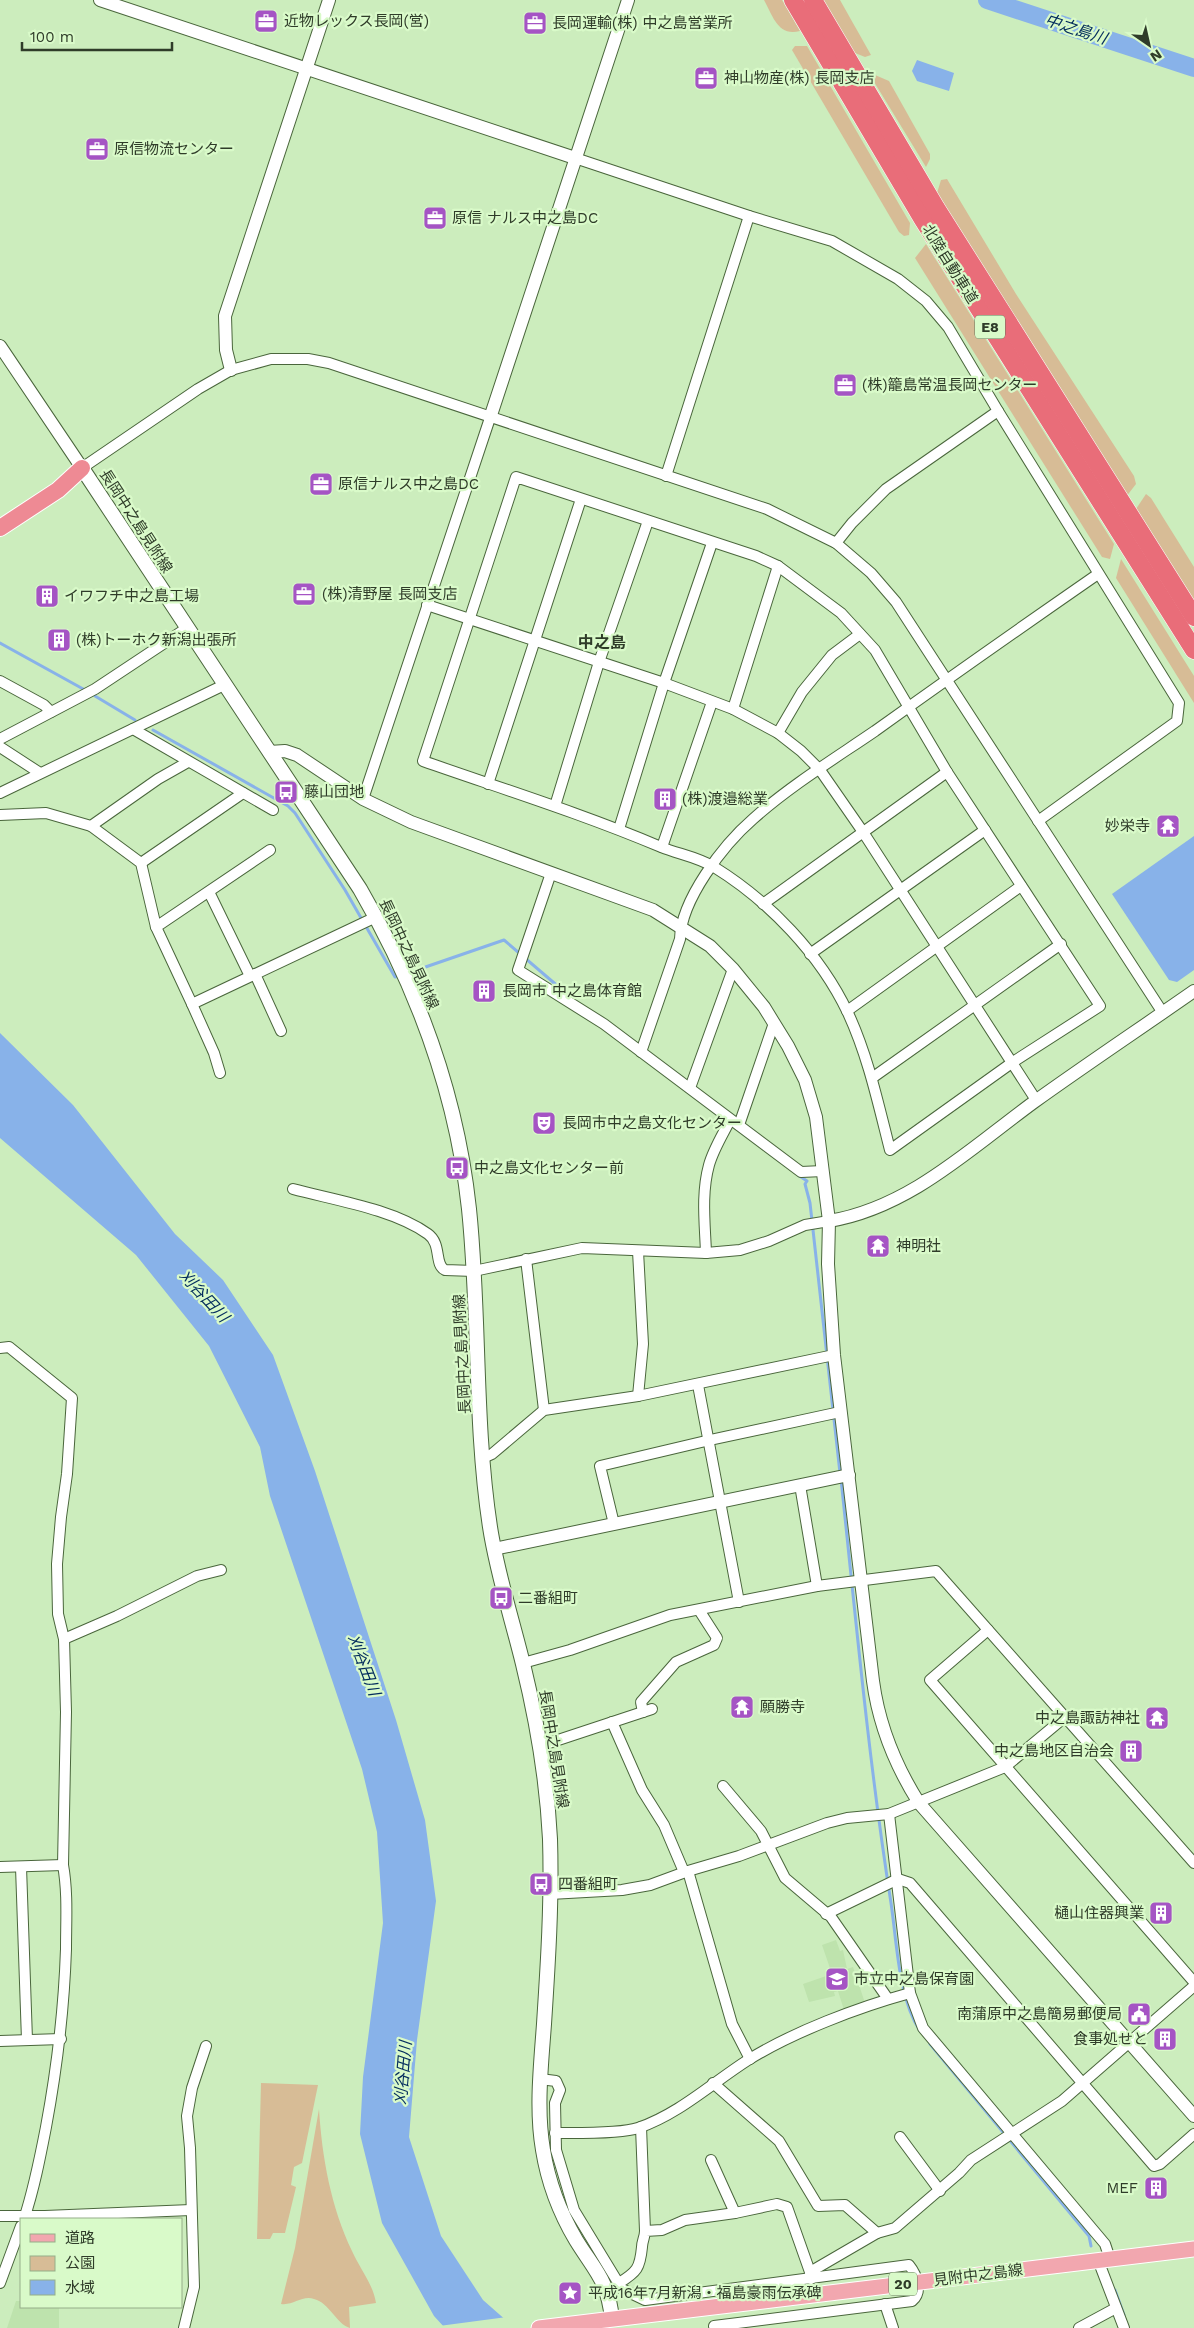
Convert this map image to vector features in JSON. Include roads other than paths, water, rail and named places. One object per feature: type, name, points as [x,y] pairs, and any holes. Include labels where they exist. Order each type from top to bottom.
[{"type":"highway","name":"北陸自動車道","points":[[793,0],[938,243],[1194,650]]},
{"type":"highway","name":"北陸自動車道","points":[[813,0],[941,217],[1194,617]]},
{"type":"highway","points":[[0,518],[55,482],[82,468]]},
{"type":"highway","points":[[0,528],[58,490],[82,468]]},
{"type":"main road","name":"長岡中之島見附線","points":[[82,468],[376,916],[410,989],[439,1065],[462,1162],[474,1271],[483,1458],[494,1549],[523,1663],[540,1746],[548,1814],[550,1894],[540,2079],[543,2152],[553,2188],[565,2219],[607,2288],[612,2319]]},
{"type":"main road","name":"見附中之島線","points":[[612,2319],[1194,2248]]},
{"type":"main road","name":"20","points":[[539,2328],[612,2319]]},
{"type":"street","points":[[100,0],[749,216],[832,241],[898,279],[926,301],[948,327],[998,412],[1179,703],[1177,720],[1038,821]]},
{"type":"street","points":[[231,370],[226,350],[226,316],[328,0]]},
{"type":"street","points":[[363,798],[628,0]]},
{"type":"street","points":[[666,476],[749,216]]},
{"type":"street","points":[[0,346],[82,468],[198,389],[231,370],[271,359],[308,359],[329,363],[767,509],[836,543],[870,573],[896,602],[1162,1013]]},
{"type":"street","points":[[836,543],[886,489],[998,412]]},
{"type":"street","points":[[516,477],[581,499],[756,556],[778,566],[841,613],[874,650],[948,772],[1100,1006],[1013,1062],[890,1150],[872,1078],[847,1011],[810,954],[788,928],[763,904],[711,866],[619,828],[423,761],[516,477]]},
{"type":"street","points":[[488,784],[581,499]]},
{"type":"street","points":[[555,806],[599,662],[648,521]]},
{"type":"street","points":[[619,828],[664,682],[712,543]]},
{"type":"street","points":[[733,709],[778,566]]},
{"type":"street","points":[[641,1052],[680,939],[680,926],[685,912],[711,866],[753,819],[946,680],[1098,574]]},
{"type":"street","points":[[427,605],[664,682],[733,709],[778,734],[801,751],[820,770],[863,832],[976,1004],[1036,1100]]},
{"type":"street","points":[[0,739],[95,689],[186,628]]},
{"type":"street","points":[[778,734],[802,692],[832,654],[860,634]]},
{"type":"street","points":[[0,681],[44,705],[51,712]]},
{"type":"street","points":[[0,793],[224,685]]},
{"type":"street","points":[[662,847],[712,702]]},
{"type":"street","points":[[133,729],[273,810]]},
{"type":"street","points":[[0,747],[40,773]]},
{"type":"street","points":[[269,752],[285,751],[296,755],[363,798],[412,822],[637,903],[680,926],[710,946],[733,969],[764,1007],[788,1046],[813,1102],[829,1221],[828,1264],[840,1412],[877,1706],[894,1760],[920,1803],[1194,2116]]},
{"type":"street","points":[[91,826],[158,779],[188,762]]},
{"type":"street","points":[[763,904],[948,772]]},
{"type":"street","points":[[141,863],[243,793]]},
{"type":"street","points":[[0,815],[46,813],[91,826],[141,863],[156,927],[214,1053],[220,1073]]},
{"type":"street","points":[[810,954],[985,830]]},
{"type":"street","points":[[156,927],[270,850]]},
{"type":"street","points":[[551,873],[518,970],[604,1024],[801,1172],[823,1171]]},
{"type":"street","points":[[847,1011],[1021,886]]},
{"type":"street","points":[[210,892],[281,1031]]},
{"type":"street","points":[[192,1004],[376,916]]},
{"type":"street","points":[[872,1078],[1060,944]]},
{"type":"street","points":[[690,1088],[733,969]]},
{"type":"street","points":[[292,1189],[402,1221],[423,1231],[435,1241],[441,1268],[474,1271],[582,1248],[706,1253],[754,1247],[805,1226],[853,1217],[874,1210],[919,1187],[1036,1100],[1194,990]]},
{"type":"street","points":[[740,1126],[774,1023]]},
{"type":"street","points":[[706,1253],[703,1195],[710,1163],[730,1120]]},
{"type":"street","points":[[638,1251],[643,1344],[638,1396]]},
{"type":"street","points":[[526,1259],[544,1410]]},
{"type":"street","points":[[0,1348],[9,1347],[72,1398],[69,1457],[57,1564],[58,1614],[64,1639],[66,1712],[63,1866],[67,1888],[61,2039],[34,2186],[24,2218]]},
{"type":"street","points":[[483,1458],[492,1454],[544,1410],[698,1385],[834,1355]]},
{"type":"street","points":[[698,1385],[722,1502],[739,1602]]},
{"type":"street","points":[[614,1524],[600,1466],[840,1412]]},
{"type":"street","points":[[494,1549],[849,1475]]},
{"type":"street","points":[[800,1485],[817,1586]]},
{"type":"street","points":[[64,1639],[117,1616],[197,1576],[221,1570]]},
{"type":"street","points":[[523,1663],[570,1650],[670,1615],[817,1586],[936,1571],[1194,1863]]},
{"type":"street","points":[[540,1746],[647,1710],[641,1702],[676,1662],[714,1645],[718,1638],[699,1610]]},
{"type":"street","points":[[810,2275],[877,2233],[895,2228],[940,2191],[971,2160],[1062,2101],[1194,1984],[930,1680],[988,1630]]},
{"type":"street","points":[[550,1894],[632,1889],[650,1886],[686,1871],[769,1846],[827,1823],[847,1818],[889,1814],[1005,1767],[1065,1717]]},
{"type":"street","points":[[612,1722],[642,1790],[664,1825],[686,1871],[732,2024],[750,2059]]},
{"type":"street","points":[[723,1786],[761,1831],[785,1878],[826,1914],[855,1950],[863,1966],[888,1999]]},
{"type":"street","points":[[889,1814],[910,1993],[923,2028],[1105,2244],[1104,2260],[1116,2308],[1124,2328]]},
{"type":"street","points":[[0,1867],[63,1866]]},
{"type":"street","points":[[22,1867],[27,2040]]},
{"type":"street","points":[[826,1914],[898,1879],[910,1883],[1154,2166],[1160,2164],[1194,2134]]},
{"type":"street","points":[[554,2134],[632,2130],[641,2127],[688,2102],[750,2059],[795,2035],[888,1999],[910,1993]]},
{"type":"street","points":[[0,2041],[61,2039]]},
{"type":"street","points":[[184,2328],[194,2287],[186,2116],[192,2088],[206,2046]]},
{"type":"street","points":[[540,2079],[556,2081],[560,2090],[555,2103],[554,2134],[565,2187],[574,2210],[622,2289],[645,2300],[810,2275],[909,2265],[918,2282],[918,2293],[912,2301],[714,2326],[715,2328]]},
{"type":"street","points":[[713,2084],[779,2141],[818,2206],[845,2206],[877,2233]]},
{"type":"street","points":[[618,2283],[630,2276],[641,2261],[645,2231],[641,2127]]},
{"type":"street","points":[[900,2137],[940,2191]]},
{"type":"street","points":[[711,2160],[735,2213]]},
{"type":"street","points":[[645,2231],[662,2230],[685,2220],[735,2213],[777,2204],[787,2207],[810,2275]]},
{"type":"street","points":[[0,2216],[24,2218],[191,2210]]},
{"type":"street","points":[[0,2283],[20,2229]]},
{"type":"street","points":[[885,2304],[893,2328]]},
{"type":"street","points":[[1079,2328],[1116,2308]]},
{"type":"water","points":[[917,60],[954,73],[949,91],[917,81],[912,71]]},
{"type":"water","points":[[1194,836],[1194,970],[1177,982],[1169,980],[1112,894]]},
{"type":"water","name":"刈谷田川","points":[[0,1033],[73,1105],[175,1234],[223,1280],[273,1355],[315,1471],[396,1720],[425,1820],[436,1901],[417,2040],[409,2137],[441,2236],[483,2300],[515,2328],[445,2328],[434,2316],[382,2223],[360,2134],[363,2077],[383,1923],[377,1832],[362,1769],[270,1496],[260,1447],[209,1346],[136,1255],[0,1138]]},
{"type":"waterway","name":"中之島川","points":[[987,0],[1194,68]]},
{"type":"waterway","points":[[0,643],[85,690]]},
{"type":"waterway","points":[[95,696],[135,720]]},
{"type":"waterway","points":[[153,730],[288,806],[295,813],[345,890],[395,977],[400,976]]},
{"type":"waterway","points":[[408,973],[504,940],[574,1000]]},
{"type":"waterway","points":[[798,1175],[807,1181],[805,1184],[810,1203],[840,1473]]},
{"type":"waterway","points":[[841,1479],[869,1745],[897,1952],[907,2002],[920,2031]]},
{"type":"waterway","points":[[930,2044],[1089,2236],[1091,2246]]},
{"type":"waterway","points":[[1115,2290],[1124,2315]]},
{"type":"place","name":"近物レックス長岡(営)","points":[[266,21]]},
{"type":"place","name":"長岡運輸(株) 中之島営業所","points":[[535,23]]},
{"type":"place","name":"神山物産(株) 長岡支店","points":[[706,78]]},
{"type":"place","name":"原信物流センター","points":[[97,149]]},
{"type":"place","name":"原信 ナルス中之島DC","points":[[435,218]]},
{"type":"place","name":"(株)籠島常温長岡センター","points":[[845,385]]},
{"type":"place","name":"原信ナルス中之島DC","points":[[321,484]]},
{"type":"place","name":"(株)清野屋 長岡支店","points":[[304,594]]},
{"type":"place","name":"イワフチ中之島工場","points":[[47,596]]},
{"type":"place","name":"(株)トーホク新潟出張所","points":[[59,640]]},
{"type":"place","name":"藤山団地","points":[[286,792]]},
{"type":"place","name":"(株)渡邉総業","points":[[665,799]]},
{"type":"place","name":"妙栄寺","points":[[1168,826]]},
{"type":"place","name":"長岡市 中之島体育館","points":[[484,991]]},
{"type":"place","name":"長岡市中之島文化センター","points":[[544,1123]]},
{"type":"place","name":"中之島文化センター前","points":[[457,1168]]},
{"type":"place","name":"神明社","points":[[878,1246]]},
{"type":"place","name":"二番組町","points":[[501,1598]]},
{"type":"place","name":"願勝寺","points":[[742,1707]]},
{"type":"place","name":"中之島諏訪神社","points":[[1157,1718]]},
{"type":"place","name":"中之島地区自治会","points":[[1131,1751]]},
{"type":"place","name":"四番組町","points":[[541,1884]]},
{"type":"place","name":"樋山住器興業","points":[[1161,1913]]},
{"type":"place","name":"市立中之島保育園","points":[[837,1979]]},
{"type":"place","name":"南蒲原中之島簡易郵便局","points":[[1139,2014]]},
{"type":"place","name":"食事処せと","points":[[1165,2039]]},
{"type":"place","name":"MEF","points":[[1156,2188]]},
{"type":"place","name":"平成16年7月新潟・福島豪雨伝承碑","points":[[570,2293]]},
{"type":"district","name":"中之島","points":[[602,642]]}]
